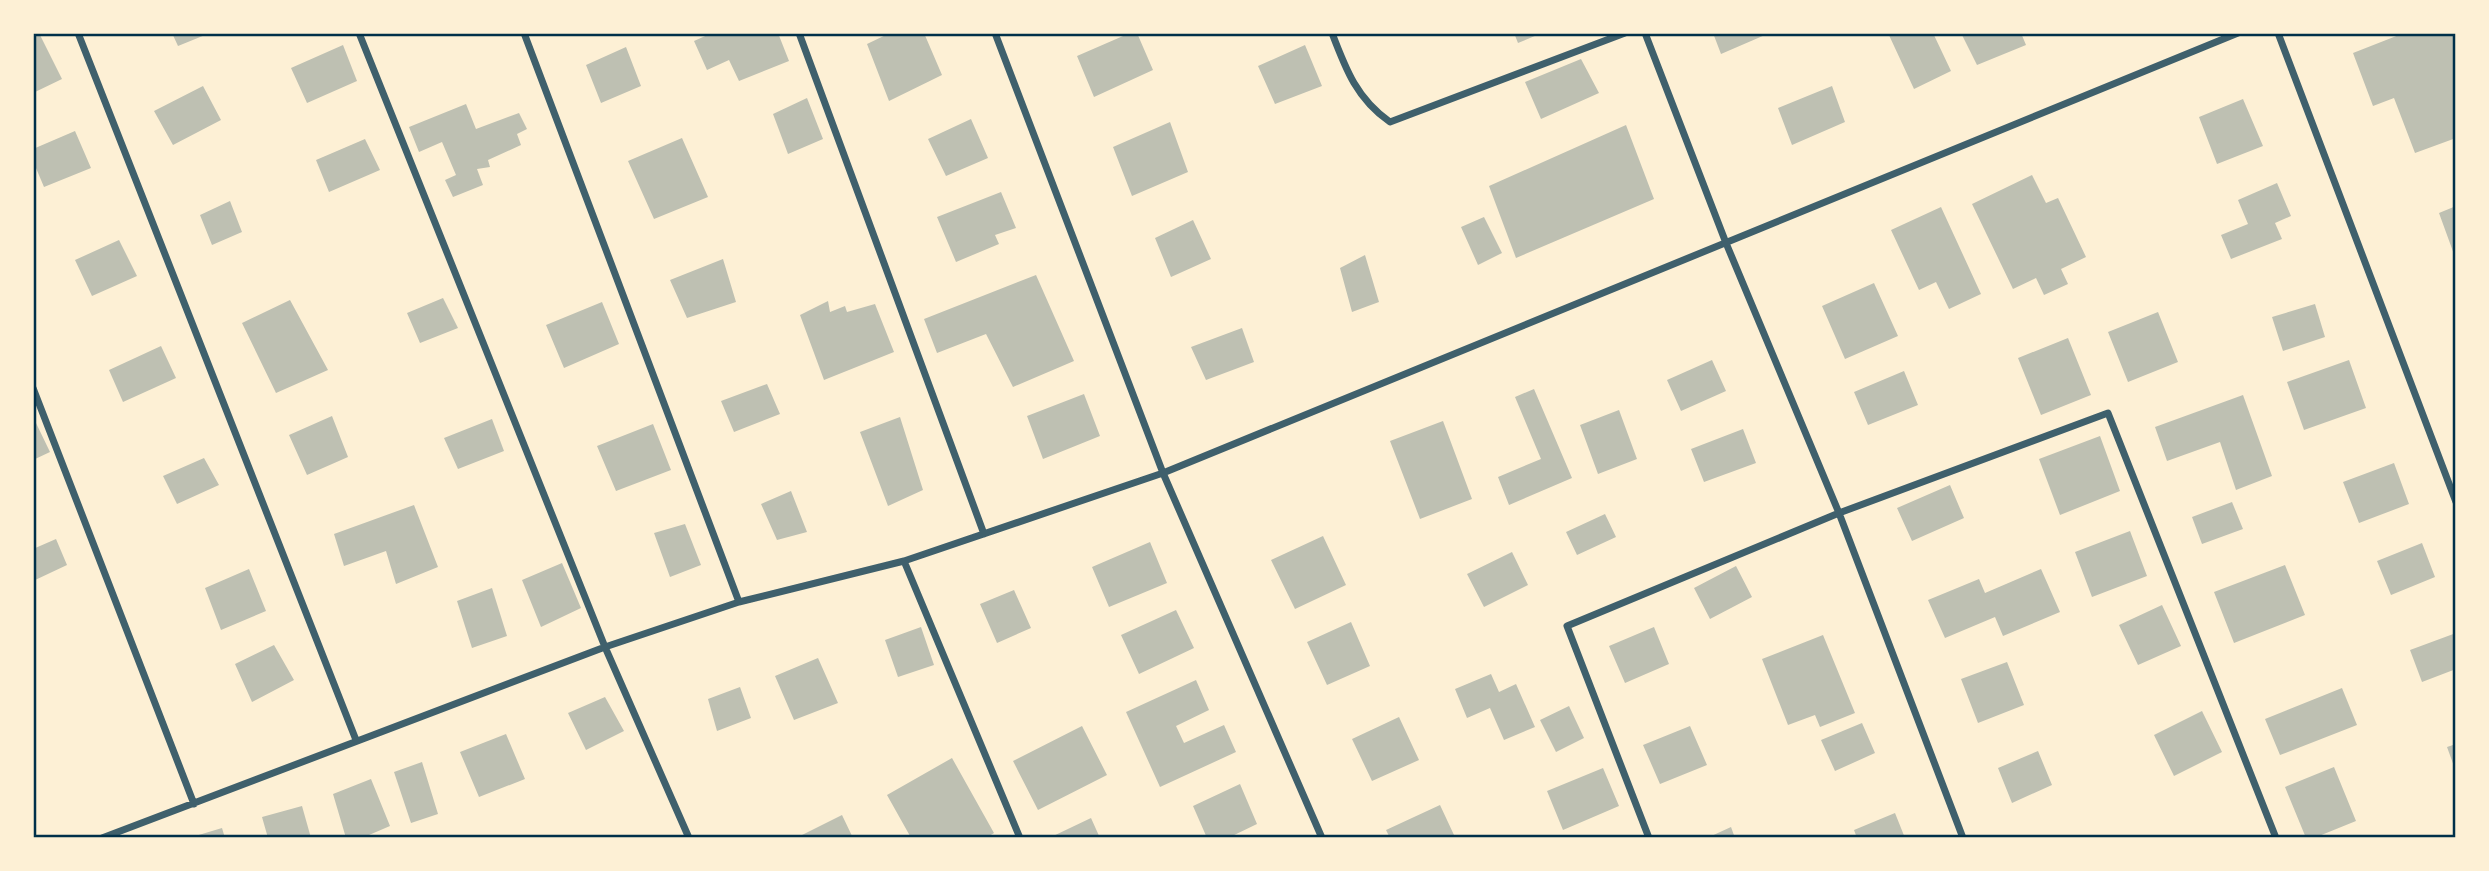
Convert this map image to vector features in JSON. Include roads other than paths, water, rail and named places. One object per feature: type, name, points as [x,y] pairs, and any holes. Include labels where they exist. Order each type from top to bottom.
[{"type":"street","points":[[78,33],[356,740]]},
{"type":"street","points":[[359,33],[605,647],[689,838]]},
{"type":"street","points":[[524,33],[740,602]]},
{"type":"street","points":[[799,33],[984,534]]},
{"type":"street","points":[[995,33],[1163,473],[1322,838]]},
{"type":"street","points":[[1332,33],[1356,91],[1370,108],[1390,122],[1625,33]]},
{"type":"street","points":[[1645,33],[1726,243],[1839,513],[1964,838]]},
{"type":"street","points":[[102,838],[605,647],[740,602],[904,561],[1163,473],[2238,33]]},
{"type":"street","points":[[2278,33],[2456,502]]},
{"type":"street","points":[[33,388],[194,804]]},
{"type":"street","points":[[1649,838],[1567,626],[1839,513],[2108,413],[2276,838]]},
{"type":"street","points":[[904,561],[1020,838]]}]
